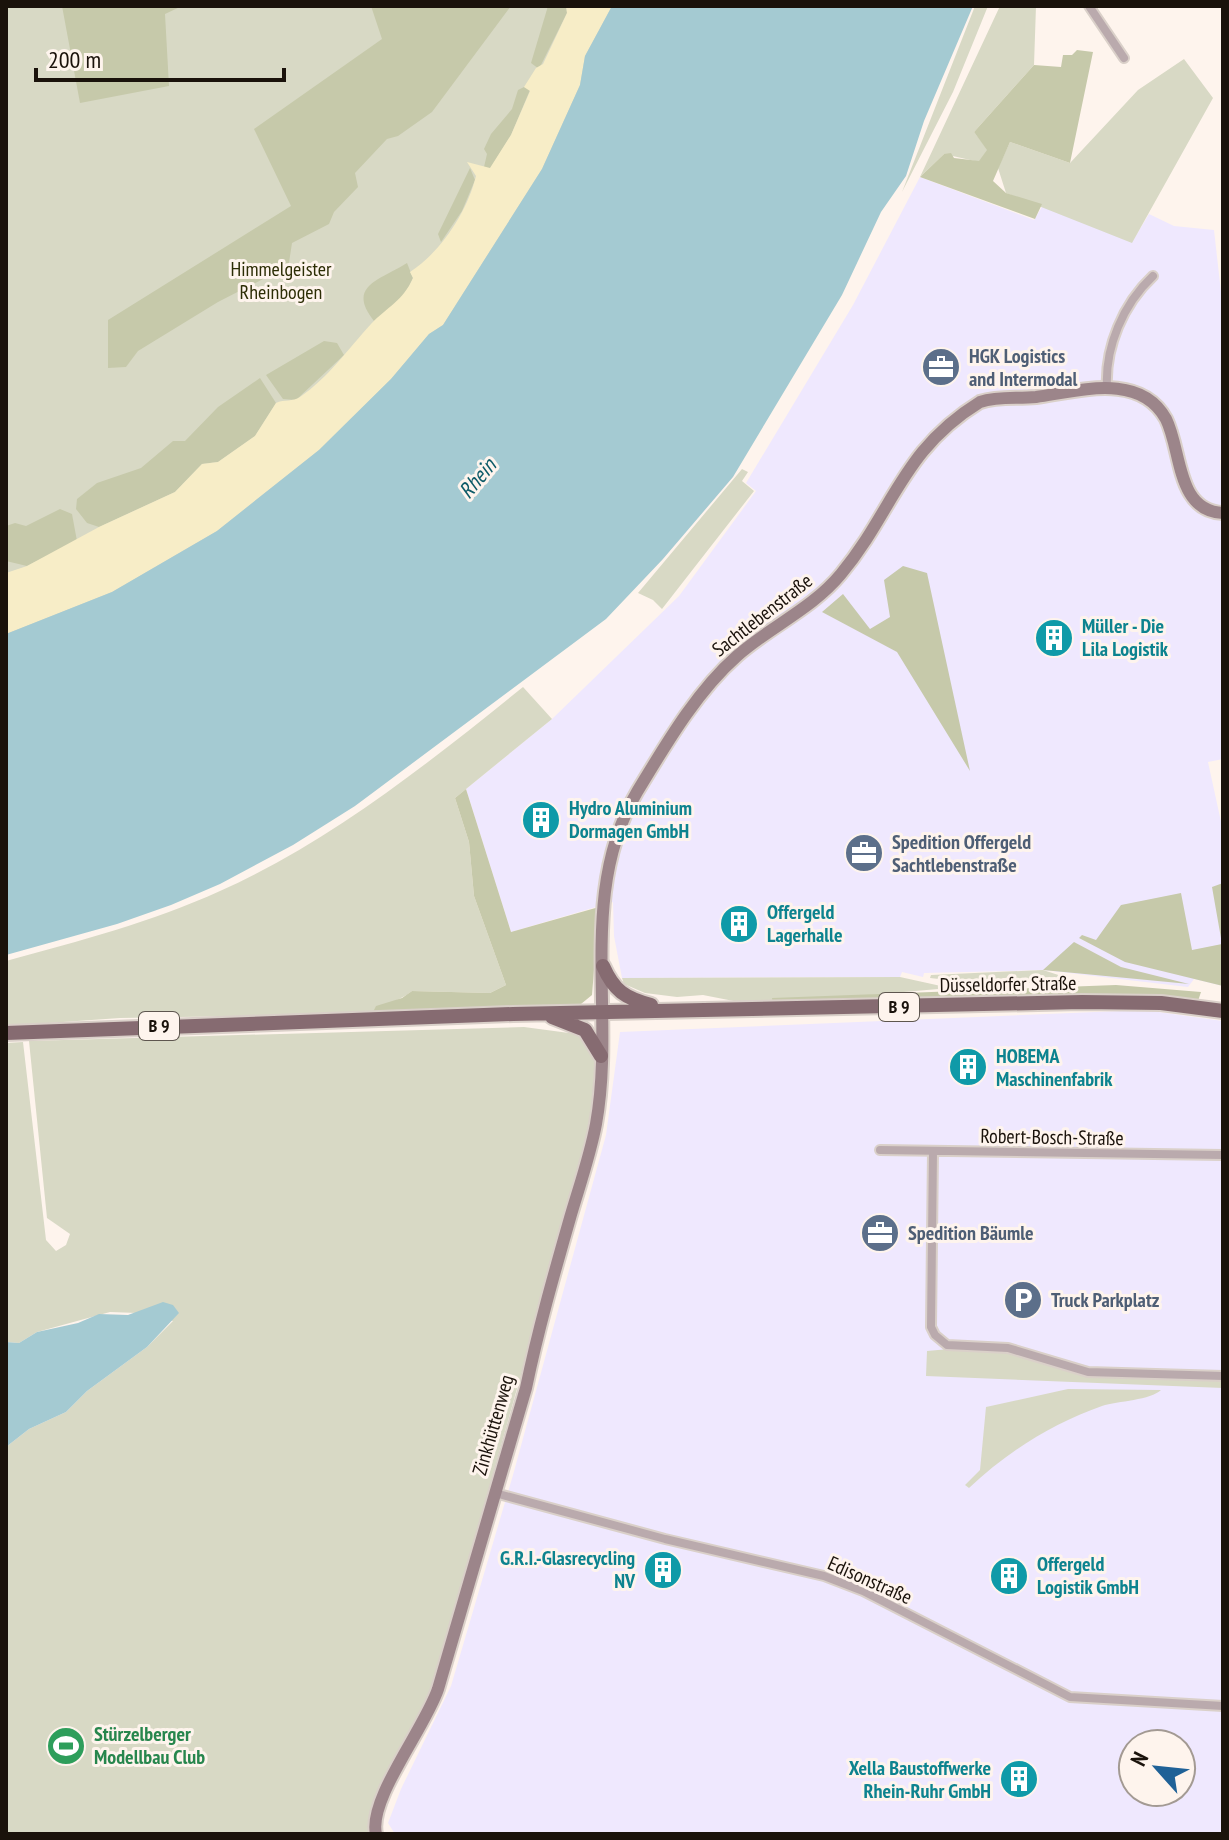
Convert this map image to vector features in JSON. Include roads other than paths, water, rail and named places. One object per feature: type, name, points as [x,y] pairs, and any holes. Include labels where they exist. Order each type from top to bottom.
[{"type":"main road","points":[[603,966],[611,985],[622,995],[671,1010]]},
{"type":"main road","name":"Düsseldorfer Straße","points":[[601,1012],[1128,1002],[1223,1011]]},
{"type":"main road","name":"B 9","points":[[6,1033],[601,1012]]},
{"type":"main road","points":[[540,1013],[585,1030],[601,1056]]},
{"type":"street","points":[[1089,6],[1124,58]]},
{"type":"street","points":[[1107,387],[1106,361],[1111,342],[1142,287],[1153,276]]},
{"type":"street","name":"Sachtlebenstraße","points":[[601,1012],[604,884],[617,835],[637,793],[718,674],[750,645],[828,589],[854,558],[910,464],[966,411],[991,399],[1107,387],[1137,393],[1159,408],[1175,438],[1190,495],[1209,511],[1223,513]]},
{"type":"street","name":"Zinkhüttenweg","points":[[376,1834],[376,1808],[432,1707],[495,1493],[589,1151],[599,1101],[601,1012]]},
{"type":"street","name":"Robert-Bosch-Straße","points":[[880,1150],[1223,1155]]},
{"type":"street","points":[[933,1151],[931,1327],[940,1340],[957,1347],[1008,1348],[1088,1372],[1223,1376]]},
{"type":"street","name":"Edisonstraße","points":[[495,1493],[837,1580],[1070,1697],[1223,1706]]},
{"type":"water","name":"Rhein","points":[[612,6],[973,6],[924,121],[906,176],[881,212],[842,295],[733,477],[663,559],[606,619],[355,806],[293,845],[220,884],[171,905],[117,924],[6,955],[6,634],[112,592],[217,531],[319,450],[391,379],[429,334],[443,325],[542,169],[580,85],[585,56]]},
{"type":"water","points":[[163,1302],[173,1305],[179,1313],[147,1347],[87,1391],[66,1412],[29,1429],[6,1447],[6,1342],[19,1343],[37,1332],[78,1323],[99,1314],[128,1315]]},
{"type":"place","name":"HGK Logistics and Intermodal","points":[[941,367]]},
{"type":"place","name":"Müller - Die Lila Logistik","points":[[1054,638]]},
{"type":"place","name":"Hydro Aluminium Dormagen GmbH","points":[[541,820]]},
{"type":"place","name":"Spedition Offergeld Sachtlebenstraße","points":[[864,853]]},
{"type":"place","name":"Offergeld Lagerhalle","points":[[739,924]]},
{"type":"place","name":"HOBEMA Maschinenfabrik","points":[[968,1067]]},
{"type":"place","name":"Spedition Bäumle","points":[[880,1233]]},
{"type":"place","name":"Truck Parkplatz","points":[[1023,1300]]},
{"type":"place","name":"G.R.I.-Glasrecycling NV","points":[[663,1570]]},
{"type":"place","name":"Offergeld Logistik GmbH","points":[[1009,1576]]},
{"type":"place","name":"Stürzelberger Modellbau Club","points":[[66,1746]]},
{"type":"place","name":"Xella Baustoffwerke Rhein-Ruhr GmbH","points":[[1019,1779]]},
{"type":"park label","name":"Himmelgeister Rheinbogen","points":[[281,280]]}]
